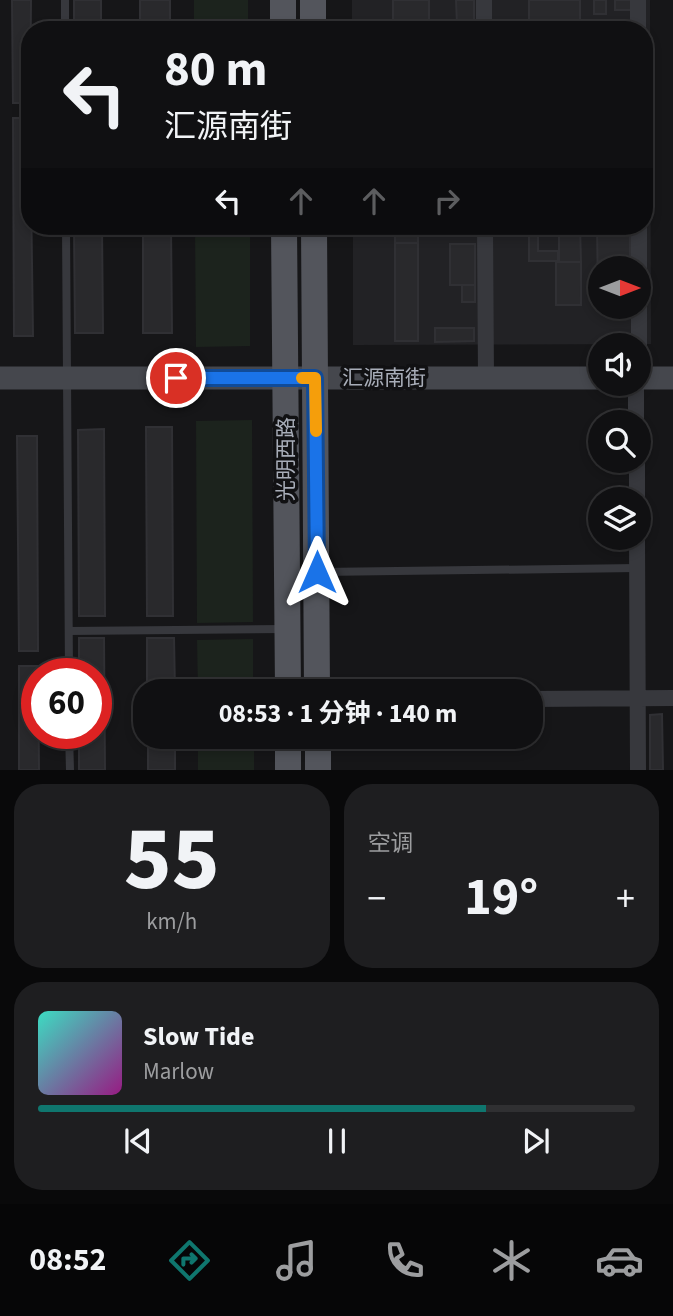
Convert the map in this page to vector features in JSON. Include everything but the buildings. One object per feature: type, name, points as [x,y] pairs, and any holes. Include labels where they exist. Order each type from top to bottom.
[{"type":"main road","points":[[283,0],[283,21]]},
{"type":"main road","points":[[313,0],[313,21]]},
{"type":"main road","name":"光明西路","points":[[284,235],[288,679]]},
{"type":"main road","name":"光明西路","points":[[314,235],[317,679]]},
{"type":"main road","points":[[288,749],[288,770]]},
{"type":"main road","points":[[318,749],[318,770]]},
{"type":"street","points":[[484,0],[484,21]]},
{"type":"street","points":[[638,0],[638,21]]},
{"type":"street","points":[[485,235],[486,378]]},
{"type":"street","points":[[639,235],[639,333]]},
{"type":"street","name":"汇源南街","points":[[0,378],[588,378]]},
{"type":"street","points":[[651,378],[673,378]]},
{"type":"street","points":[[637,550],[638,770]]},
{"type":"street","points":[[543,699],[673,698]]},
{"type":"lane","points":[[65,0],[65,21]]},
{"type":"lane","points":[[66,235],[69,658]]},
{"type":"lane","points":[[317,572],[637,568]]},
{"type":"lane","points":[[69,631],[287,629]]},
{"type":"lane","points":[[69,749],[70,770]]},
{"type":"shaded area","points":[[194,0],[248,0],[248,21],[194,21]]},
{"type":"shaded area","points":[[352,0],[650,0],[650,21],[352,21]]},
{"type":"shaded area","points":[[195,235],[250,235],[250,346],[196,347]]},
{"type":"shaded area","points":[[353,235],[651,235],[651,256],[588,256],[588,319],[651,319],[651,333],[588,333],[588,344],[353,345]]},
{"type":"shaded area","points":[[252,420],[253,622],[197,623],[196,421]]},
{"type":"shaded area","points":[[253,639],[253,679],[198,679],[197,640]]},
{"type":"shaded area","points":[[198,749],[254,749],[254,770],[198,770]]},
{"type":"slow traffic","points":[[302,378],[315,378],[316,431]]},
{"type":"route","points":[[176,378],[315,378],[317,572]]}]
